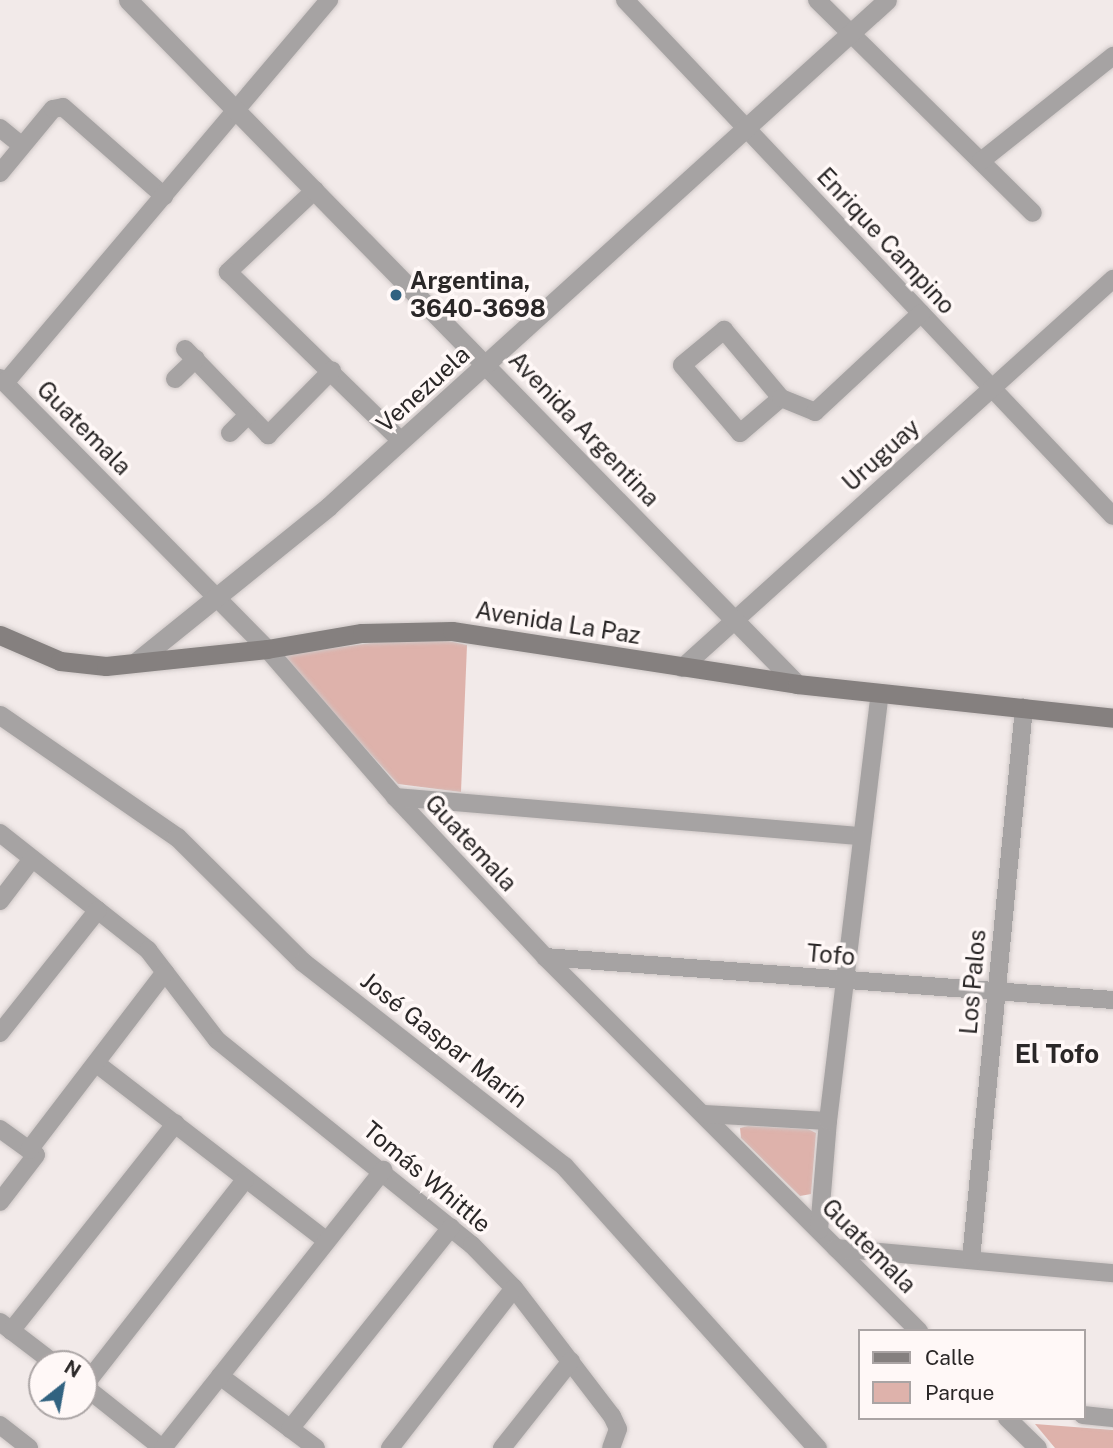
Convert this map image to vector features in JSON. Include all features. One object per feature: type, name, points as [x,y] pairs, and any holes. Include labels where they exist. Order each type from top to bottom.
[{"type":"main road","name":"Avenida La Paz","points":[[0,635],[75,664],[136,662],[267,649],[362,633],[452,631],[797,684],[1113,718]]},
{"type":"street","name":"Avenida Argentina","points":[[128,0],[487,364],[797,684]]},
{"type":"street","points":[[3,380],[164,196],[329,0]]},
{"type":"street","name":"Enrique Campino","points":[[625,0],[1113,516]]},
{"type":"street","points":[[817,0],[849,35],[1033,213]]},
{"type":"street","name":"Venezuela","points":[[136,662],[217,598],[401,441],[747,130],[887,0]]},
{"type":"street","points":[[981,161],[1113,56]]},
{"type":"street","points":[[0,173],[53,109],[63,107],[164,196]]},
{"type":"street","points":[[0,128],[22,146]]},
{"type":"street","points":[[314,190],[228,272],[332,370],[401,441]]},
{"type":"street","name":"Uruguay","points":[[682,668],[1113,279]]},
{"type":"street","points":[[781,398],[740,433],[682,365],[724,330],[781,398],[814,412],[921,313]]},
{"type":"street","points":[[175,379],[190,354],[268,435],[332,370]]},
{"type":"street","name":"Guatemala","points":[[3,380],[267,649],[395,797],[545,957],[917,1329]]},
{"type":"street","points":[[230,433],[248,415]]},
{"type":"street","points":[[819,1230],[828,1121],[880,694]]},
{"type":"street","name":"Los Palos","points":[[971,1259],[1024,708]]},
{"type":"street","name":"José Gaspar Marín","points":[[0,715],[177,837],[215,871],[285,947],[564,1166],[817,1448]]},
{"type":"street","points":[[395,797],[861,836]]},
{"type":"street","name":"Tomás Whittle","points":[[0,833],[148,950],[216,1040],[383,1170],[451,1227],[514,1288],[612,1416],[618,1429],[611,1448]]},
{"type":"street","points":[[0,901],[32,859]]},
{"type":"street","points":[[0,1033],[98,910]]},
{"type":"street","name":"Tofo","points":[[545,957],[997,995],[1113,1000]]},
{"type":"street","points":[[0,1202],[32,1153],[164,972]]},
{"type":"street","points":[[97,1064],[327,1241]]},
{"type":"street","points":[[704,1114],[828,1121]]},
{"type":"street","points":[[36,1350],[6,1327],[176,1123]]},
{"type":"street","points":[[0,1129],[32,1153]]},
{"type":"street","points":[[98,1397],[163,1448],[383,1170]]},
{"type":"street","points":[[98,1368],[245,1180]]},
{"type":"street","points":[[290,1429],[451,1227]]},
{"type":"street","points":[[836,1248],[1113,1271]]},
{"type":"street","points":[[390,1448],[514,1288]]},
{"type":"street","points":[[502,1448],[571,1361]]},
{"type":"street","points":[[220,1376],[316,1448]]},
{"type":"street","points":[[1085,1415],[1113,1418]]},
{"type":"street","points":[[1009,1420],[1038,1448]]},
{"type":"street","points":[[0,1425],[29,1448]]},
{"type":"green space","points":[[425,636],[467,645],[461,792],[398,784],[280,655]]},
{"type":"green space","points":[[748,1126],[808,1129],[816,1133],[811,1194],[800,1196],[741,1138],[740,1128]]},
{"type":"green space","points":[[1035,1424],[1113,1430],[1113,1448],[1055,1448]]},
{"type":"place","name":"Argentina, 3640-3698","points":[[396,295]]},
{"type":"district","name":"El Tofo","points":[[1057,1054]]}]
